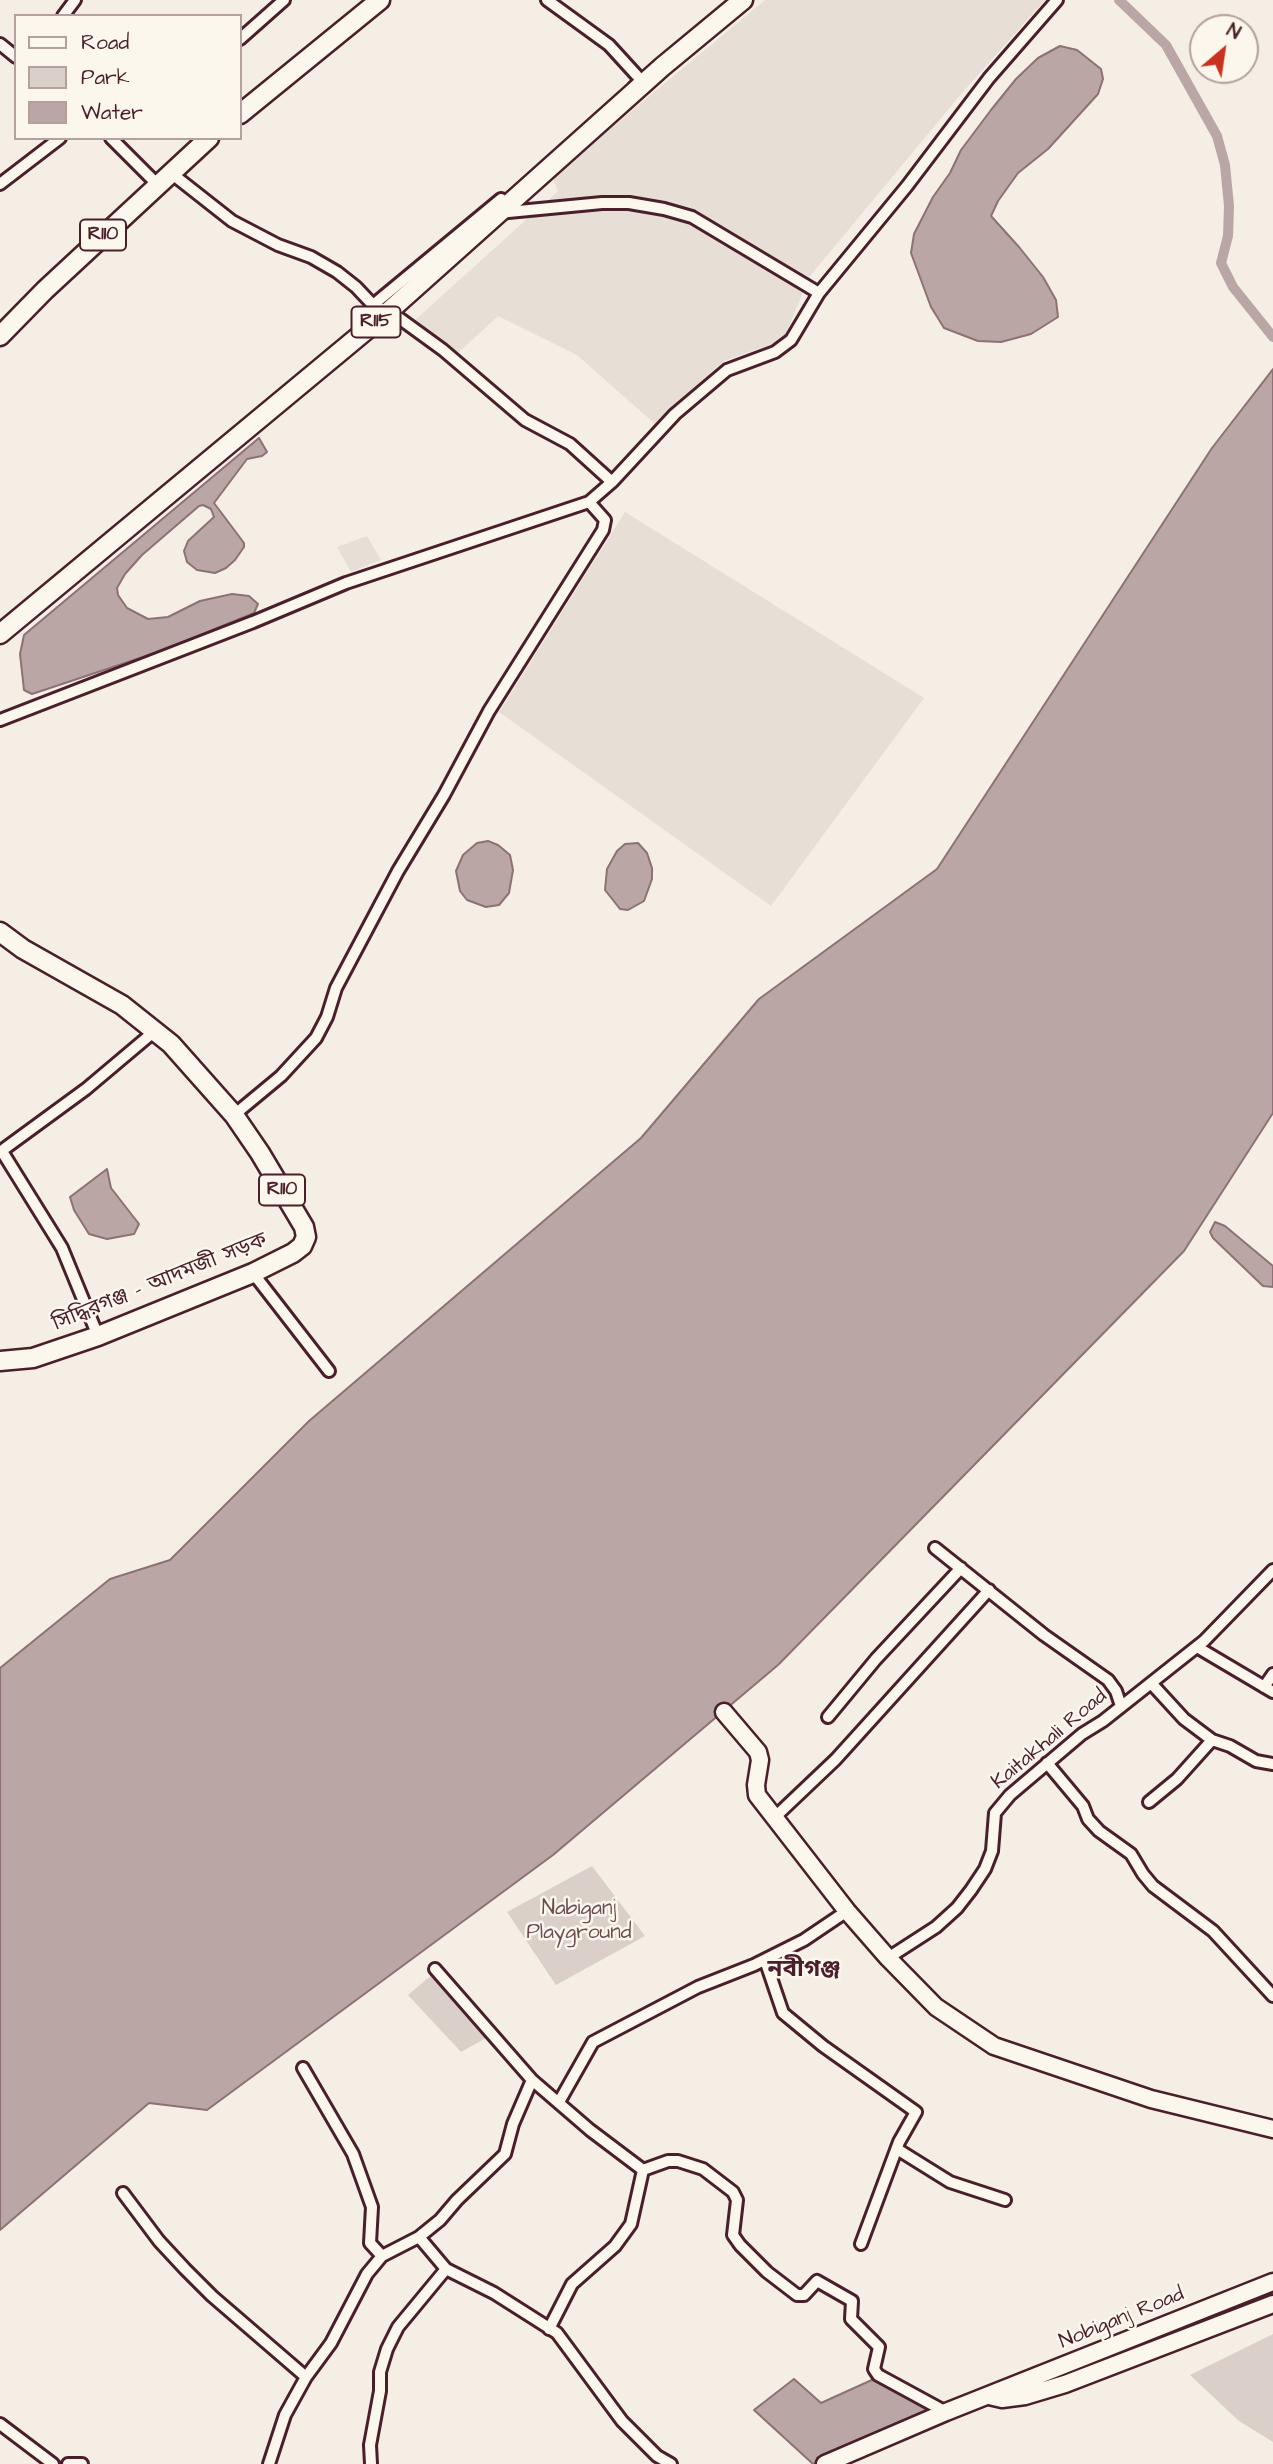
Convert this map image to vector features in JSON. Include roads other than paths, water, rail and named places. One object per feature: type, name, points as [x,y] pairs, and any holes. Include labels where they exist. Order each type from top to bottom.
[{"type":"main road","points":[[242,112],[380,0]]},
{"type":"main road","name":"R115","points":[[0,634],[743,0]]},
{"type":"main road","name":"R110","points":[[0,336],[45,290],[207,140]]},
{"type":"main road","name":"সিদ্ধিরগঞ্জ - আদমজী সড়ক","points":[[0,932],[23,949],[122,1005],[156,1030],[205,1080],[234,1115],[304,1227],[306,1237],[302,1246],[293,1253],[254,1273],[98,1336],[33,1358],[0,1361]]},
{"type":"main road","points":[[724,1712],[758,1752],[761,1760],[756,1790],[846,1911],[936,2007],[994,2046],[1151,2099],[1273,2129]]},
{"type":"main road","name":"Nobiganj Road","points":[[837,2462],[987,2395],[1273,2282]]},
{"type":"main road","name":"Nobiganj Road","points":[[987,2395],[1002,2399],[1025,2396],[1065,2384],[1273,2304]]},
{"type":"street","points":[[242,37],[284,0]]},
{"type":"street","points":[[380,308],[639,83],[639,79],[609,45],[547,0]]},
{"type":"street","points":[[0,720],[346,583],[589,502],[612,482],[675,414],[727,370],[783,348],[791,340],[819,293],[907,186],[989,78],[1057,0]]},
{"type":"street","points":[[0,44],[14,55]]},
{"type":"street","points":[[0,184],[57,140]]},
{"type":"street","points":[[114,140],[164,179],[232,221],[278,245],[311,257],[337,272],[380,308],[443,350],[525,420],[570,444],[612,482]]},
{"type":"street","points":[[496,213],[602,203],[629,203],[664,209],[692,217],[819,293]]},
{"type":"street","points":[[234,1115],[281,1076],[316,1038],[327,1017],[336,988],[398,871],[444,795],[489,711],[603,530],[604,520],[589,502]]},
{"type":"street","points":[[98,1336],[62,1248],[3,1153],[4,1149],[86,1089],[156,1030]]},
{"type":"street","points":[[254,1273],[329,1371]]},
{"type":"street","points":[[935,1548],[1044,1635],[1108,1680],[1116,1691],[1121,1706]]},
{"type":"street","points":[[828,1717],[876,1659],[961,1568]]},
{"type":"street","name":"Kaitakhali Road","points":[[888,1958],[936,1927],[957,1908],[985,1869],[992,1851],[995,1813],[1010,1795],[1082,1734],[1197,1647],[1273,1570]]},
{"type":"street","points":[[776,1816],[836,1759],[989,1590]]},
{"type":"street","points":[[1197,1647],[1268,1690],[1273,1674]]},
{"type":"street","points":[[1151,1683],[1184,1719],[1212,1740],[1239,1750],[1256,1761],[1273,1764]]},
{"type":"street","points":[[1149,1802],[1177,1779],[1212,1740]]},
{"type":"street","points":[[1048,1763],[1099,1831],[1131,1854],[1153,1886],[1213,1931],[1273,1996]]},
{"type":"street","points":[[559,2102],[593,2042],[698,1987],[765,1960],[804,1940],[846,1911]]},
{"type":"street","points":[[765,1960],[783,2013],[823,2046],[916,2112],[897,2150],[861,2244]]},
{"type":"street","points":[[435,1969],[532,2080],[590,2130],[643,2170]]},
{"type":"street","points":[[303,2068],[353,2154],[372,2207],[370,2243],[382,2256]]},
{"type":"street","points":[[269,2464],[285,2416],[306,2377],[331,2343],[367,2274],[382,2256],[419,2237],[440,2220],[505,2154],[513,2124],[532,2080]]},
{"type":"street","points":[[897,2150],[950,2182],[1005,2200]]},
{"type":"street","points":[[643,2170],[668,2161],[678,2161],[702,2169],[733,2192],[737,2200],[733,2235],[740,2245],[767,2272],[797,2295],[804,2295],[817,2281],[852,2301],[851,2319],[879,2347],[874,2369],[878,2375],[946,2412]]},
{"type":"street","points":[[549,2329],[572,2284],[615,2246],[631,2224],[643,2170]]},
{"type":"street","points":[[123,2193],[159,2241],[212,2296],[306,2377]]},
{"type":"street","points":[[419,2237],[446,2269],[494,2293],[557,2333],[622,2421],[657,2456],[671,2464]]},
{"type":"street","points":[[371,2464],[370,2445],[380,2391],[380,2372],[387,2349],[398,2327],[446,2269]]},
{"type":"street","points":[[0,2424],[53,2464]]},
{"type":"street","points":[[68,2464],[82,2464]]},
{"type":"water","points":[[1060,46],[1077,50],[1101,69],[1103,79],[1098,94],[1048,149],[1018,173],[991,216],[1043,277],[1056,300],[1058,317],[1031,334],[1001,342],[978,341],[944,328],[931,307],[911,253],[914,234],[961,150],[991,110],[1016,79],[1038,58]]},
{"type":"water","points":[[1273,369],[1273,1113],[1184,1251],[778,1665],[553,1855],[207,2110],[149,2103],[0,2230],[0,1668],[110,1579],[170,1560],[309,1421],[641,1138],[759,999],[937,869],[1212,448]]},
{"type":"water","points":[[259,438],[267,452],[262,456],[247,459],[214,503],[244,543],[235,560],[215,573],[197,570],[187,562],[184,551],[188,541],[214,517],[211,509],[203,505],[142,555],[117,588],[118,595],[127,608],[148,619],[168,617],[200,601],[232,594],[249,596],[258,604],[254,613],[164,650],[32,694],[24,690],[20,654],[24,635]]},
{"type":"water","points":[[488,841],[510,855],[513,870],[509,893],[499,905],[486,907],[467,900],[460,891],[456,871],[463,855],[477,843]]},
{"type":"water","points":[[638,843],[647,853],[652,879],[644,901],[628,910],[620,909],[605,890],[607,869],[617,851],[625,844]]},
{"type":"water","points":[[107,1169],[111,1188],[139,1224],[134,1234],[107,1239],[89,1234],[74,1210],[70,1197]]},
{"type":"water","points":[[1215,1222],[1225,1226],[1273,1266],[1273,1287],[1263,1286],[1213,1238],[1210,1232]]},
{"type":"water","points":[[794,2379],[821,2403],[874,2379],[937,2414],[813,2464],[754,2410]]},
{"type":"waterway","points":[[1119,0],[1166,45],[1217,136],[1225,165],[1229,206],[1228,236],[1221,263],[1233,287],[1273,337]]},
{"type":"district","name":"নবীগঞ্জ","points":[[804,1971]]},
{"type":"park label","name":"Nabiganj Playground","points":[[579,1922]]}]
